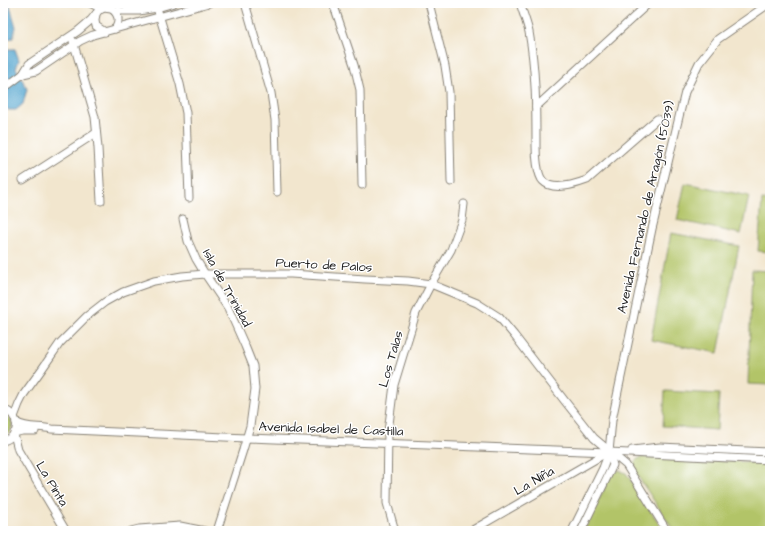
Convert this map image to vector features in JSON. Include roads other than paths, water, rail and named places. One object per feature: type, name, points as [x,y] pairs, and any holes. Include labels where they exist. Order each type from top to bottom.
[{"type":"street","points":[[90,3],[102,9]]},
{"type":"street","points":[[22,75],[29,64],[82,28],[99,10],[104,8],[122,12],[134,11],[157,8],[174,3]]},
{"type":"street","points":[[3,89],[22,75],[36,71],[80,41],[93,35],[209,3]]},
{"type":"street","points":[[245,3],[271,93],[275,120],[277,192]]},
{"type":"street","points":[[333,3],[354,65],[360,90],[362,185]]},
{"type":"street","points":[[429,3],[445,66],[449,92],[451,182]]},
{"type":"street","points":[[520,3],[529,31],[536,106],[536,155],[539,171],[543,181],[554,187],[573,185],[587,180],[657,119]]},
{"type":"street","points":[[536,106],[649,3]]},
{"type":"street","name":"Avenida Fernando de Aragón (5039)","points":[[609,452],[612,420],[652,229],[685,92],[699,63],[718,39],[770,3]]},
{"type":"street","points":[[157,8],[180,84],[186,114],[189,198]]},
{"type":"street","points":[[112,9],[118,15],[119,20],[115,29]]},
{"type":"street","points":[[96,14],[96,26],[105,32]]},
{"type":"street","points":[[72,35],[95,117],[101,201]]},
{"type":"street","points":[[22,180],[96,133]]},
{"type":"street","name":"Los Talas","points":[[395,531],[387,503],[388,432],[394,385],[416,314],[431,284],[451,250],[462,220],[464,204]]},
{"type":"street","name":"Isla de Trinidad","points":[[184,219],[188,241],[205,274],[228,308],[253,366],[255,390],[250,426],[217,531]]},
{"type":"street","name":"Puerto de Palos","points":[[14,434],[16,426],[15,420],[19,404],[24,394],[60,344],[87,316],[105,302],[123,292],[154,281],[205,274],[291,274],[364,280],[408,281],[431,284],[478,303],[499,317],[594,438],[626,465],[668,531]]},
{"type":"street","points":[[4,410],[10,409],[19,404]]},
{"type":"street","points":[[4,410],[12,414],[15,420],[24,426],[44,427],[51,429]]},
{"type":"street","points":[[4,441],[14,434],[22,431],[45,431],[51,429]]},
{"type":"street","name":"Avenida Isabel de Castilla","points":[[51,429],[770,460]]},
{"type":"street","name":"La Pinta","points":[[14,434],[18,450],[66,531]]},
{"type":"street","name":"La Pinta","points":[[4,441],[18,450]]},
{"type":"street","name":"Avenida Isabel de Castilla","points":[[609,452],[660,447],[770,452]]},
{"type":"street","points":[[572,531],[603,468],[609,452]]},
{"type":"street","points":[[581,531],[613,465],[609,452]]},
{"type":"street","name":"La Niña","points":[[470,531],[609,452]]},
{"type":"street","points":[[131,531],[180,526],[205,531]]},
{"type":"water","points":[[3,3],[9,3],[16,27],[13,38],[3,40]]},
{"type":"water","points":[[3,49],[15,49],[19,60],[16,68],[27,89],[23,104],[16,110],[8,110],[3,103]]}]
